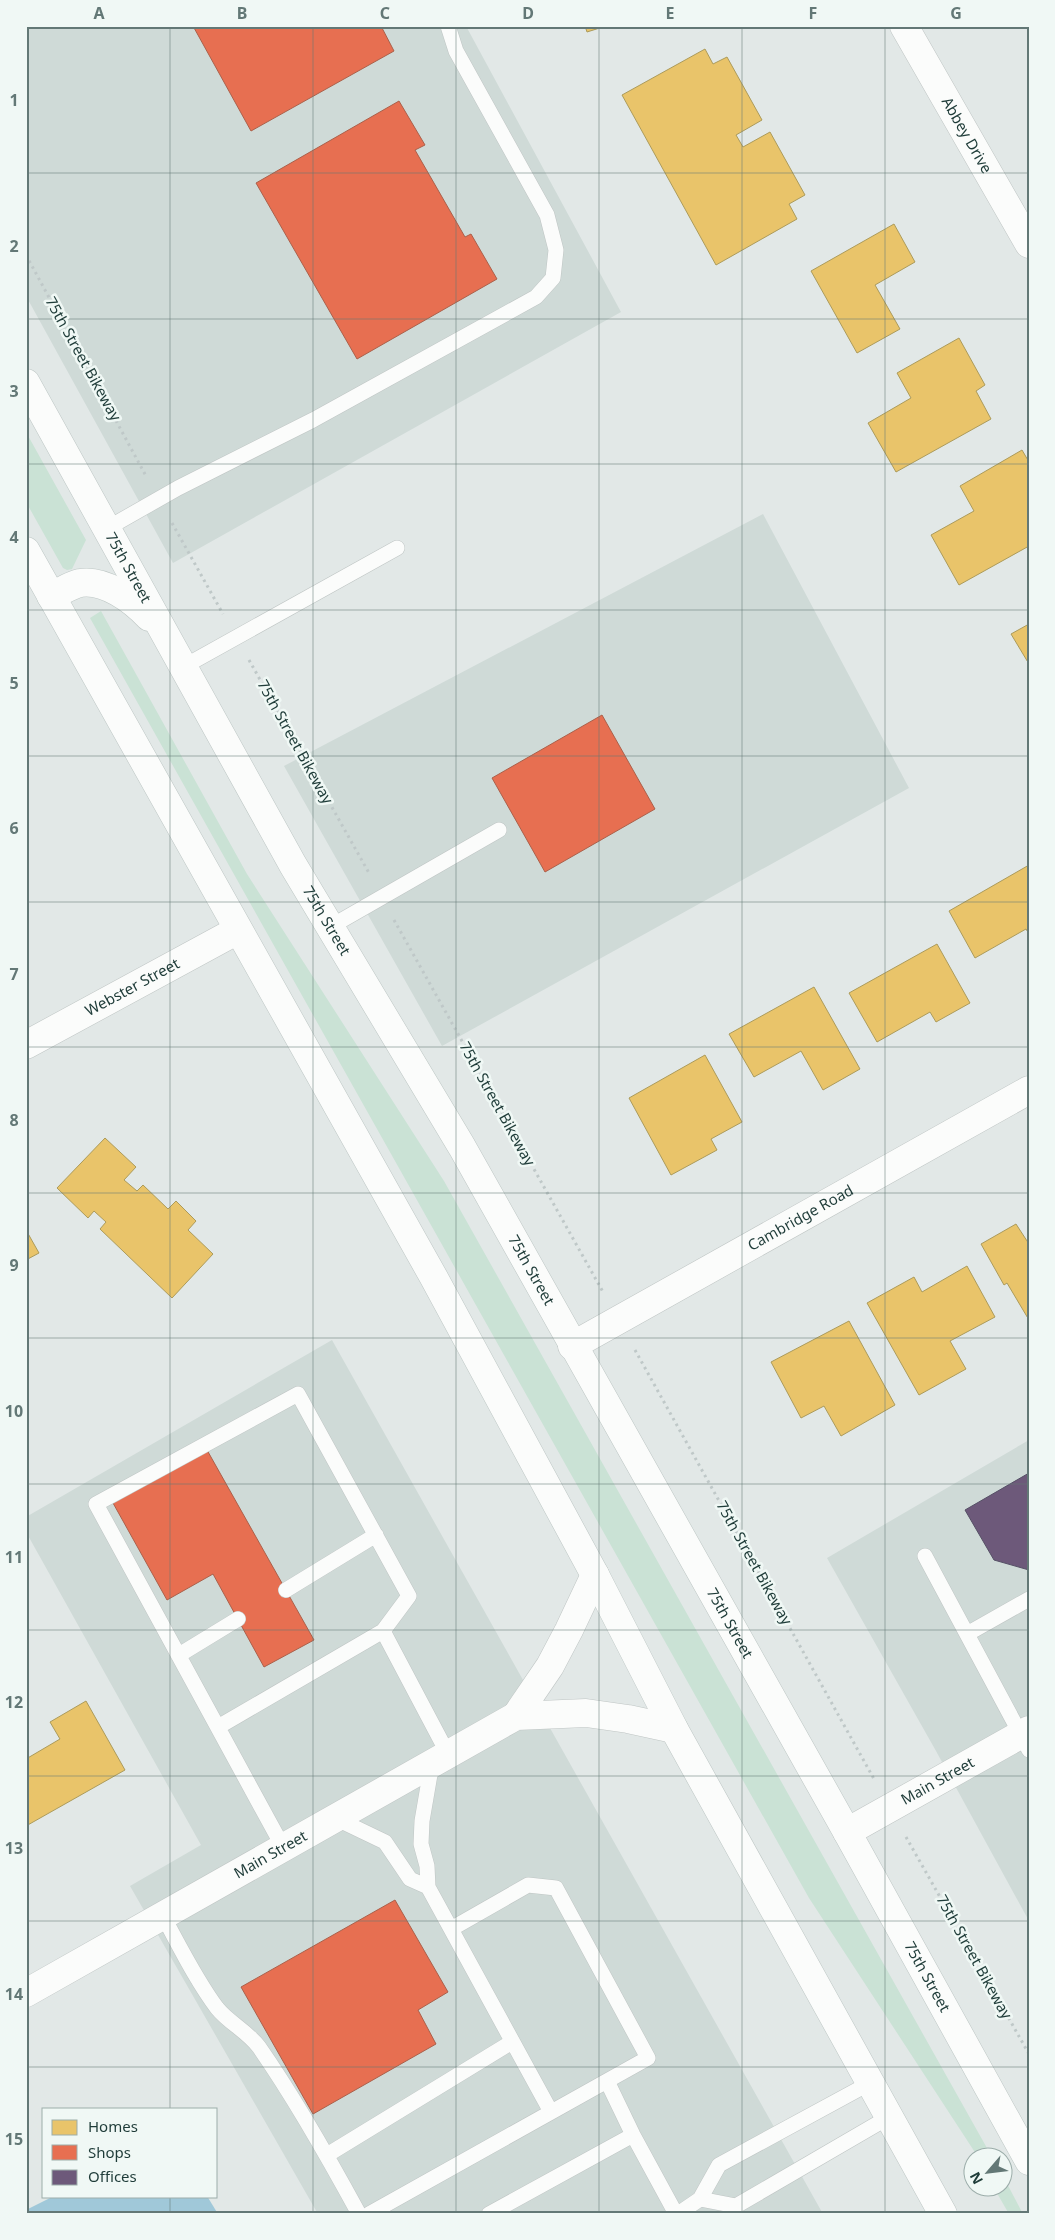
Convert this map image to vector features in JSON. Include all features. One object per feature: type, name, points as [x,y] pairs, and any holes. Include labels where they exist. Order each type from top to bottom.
[{"type":"main road","name":"Abbey Drive","points":[[904,26],[1029,244]]},
{"type":"main road","name":"75th Street","points":[[26,383],[293,865],[462,1147],[572,1346],[847,1832],[1022,2132],[1029,2161]]},
{"type":"main road","points":[[26,552],[433,1276],[595,1575],[674,1729],[943,2214]]},
{"type":"main road","points":[[51,596],[80,583],[106,586],[138,605],[163,633]]},
{"type":"main road","name":"Webster Street","points":[[26,1045],[238,930]]},
{"type":"main road","name":"Cambridge Road","points":[[572,1346],[1029,1090]]},
{"type":"main road","name":"Main Street","points":[[26,1993],[516,1716],[550,1666],[595,1575]]},
{"type":"main road","name":"Main Street","points":[[516,1716],[586,1713],[628,1719],[674,1729]]},
{"type":"main road","name":"Main Street","points":[[847,1832],[1026,1738]]},
{"type":"lane","points":[[106,529],[178,488],[312,420],[536,297],[553,278],[556,250],[547,215],[456,51],[448,26]]},
{"type":"lane","points":[[183,667],[397,548]]},
{"type":"lane","points":[[330,927],[500,830]]},
{"type":"lane","points":[[218,1727],[383,1631],[409,1596],[298,1394],[96,1504],[283,1848]]},
{"type":"lane","points":[[286,1590],[376,1535]]},
{"type":"lane","points":[[925,1556],[1026,1738]]},
{"type":"lane","points":[[967,1634],[1029,1598]]},
{"type":"lane","points":[[179,1655],[238,1619]]},
{"type":"lane","points":[[383,1631],[440,1759],[422,1821],[421,1844],[427,1866],[428,1887],[551,2112]]},
{"type":"lane","points":[[336,1818],[386,1842],[410,1879],[428,1887]]},
{"type":"lane","points":[[369,2214],[648,2058],[556,1888],[528,1886],[451,1930]]},
{"type":"lane","points":[[163,1916],[200,1982],[218,2009],[234,2025],[248,2034],[259,2047],[327,2155],[360,2214]]},
{"type":"lane","points":[[327,2155],[512,2042]]},
{"type":"lane","points":[[607,2081],[633,2135],[677,2214],[700,2199],[719,2165],[870,2083]]},
{"type":"lane","points":[[700,2199],[736,2206],[889,2117]]},
{"type":"lane","points":[[489,2214],[633,2135]]},
{"type":"path","name":"75th Street Bikeway","points":[[26,255],[139,462]]},
{"type":"path","points":[[177,533],[223,615]]},
{"type":"path","name":"75th Street Bikeway","points":[[248,657],[363,862]]},
{"type":"path","name":"75th Street Bikeway","points":[[399,928],[596,1280]]},
{"type":"path","name":"75th Street Bikeway","points":[[641,1361],[867,1766]]},
{"type":"path","name":"75th Street Bikeway","points":[[920,1860],[1029,2054]]},
{"type":"shaded area","points":[[26,26],[466,26],[621,312],[173,563],[26,296]]},
{"type":"shaded area","points":[[763,514],[909,788],[442,1046],[284,766]]},
{"type":"shaded area","points":[[332,1340],[823,2214],[318,2214],[130,1886],[201,1845],[26,1532],[26,1517]]},
{"type":"shaded area","points":[[1029,1440],[1029,1921],[827,1558]]},
{"type":"green space","points":[[26,432],[86,540],[72,569],[67,570],[63,568],[26,502]]},
{"type":"green space","points":[[101,611],[247,874],[444,1181],[987,2148],[972,2148],[809,1898],[90,618]]},
{"type":"green space","points":[[1012,2193],[1023,2214],[1009,2214],[1000,2198],[1012,2198]]},
{"type":"water","points":[[50,2198],[208,2198],[218,2214],[26,2214],[26,2210]]},
{"type":"building: Homes","points":[[585,26],[606,26],[587,32]]},
{"type":"building: Homes","points":[[705,49],[713,64],[727,57],[762,120],[736,135],[743,147],[770,132],[805,195],[789,204],[797,219],[716,265],[622,95]]},
{"type":"building: Homes","points":[[894,224],[915,262],[875,285],[900,329],[857,353],[811,271]]},
{"type":"building: Homes","points":[[959,338],[985,385],[976,391],[991,419],[896,472],[868,423],[911,398],[897,373]]},
{"type":"building: Homes","points":[[1022,450],[1029,462],[1029,546],[959,585],[931,535],[974,511],[960,486]]},
{"type":"building: Homes","points":[[1029,624],[1029,664],[1011,634]]},
{"type":"building: Homes","points":[[1029,865],[1029,934],[1026,929],[975,958],[949,911]]},
{"type":"building: Homes","points":[[937,944],[970,1003],[936,1022],[930,1012],[877,1042],[849,993]]},
{"type":"building: Homes","points":[[814,987],[860,1069],[823,1090],[801,1051],[754,1077],[729,1034]]},
{"type":"building: Homes","points":[[705,1055],[742,1122],[711,1139],[717,1150],[671,1175],[629,1098]]},
{"type":"building: Homes","points":[[105,1138],[136,1167],[124,1180],[137,1191],[143,1185],[168,1209],[176,1201],[196,1221],[188,1230],[213,1254],[172,1298],[100,1229],[106,1222],[94,1211],[88,1218],[57,1188]]},
{"type":"building: Homes","points":[[1016,1224],[1029,1244],[1029,1320],[1007,1283],[1004,1285],[981,1244]]},
{"type":"building: Homes","points":[[26,1230],[39,1253],[26,1260]]},
{"type":"building: Homes","points":[[967,1266],[995,1317],[950,1341],[966,1369],[919,1395],[867,1303],[914,1277],[922,1292]]},
{"type":"building: Homes","points":[[849,1321],[895,1405],[841,1436],[824,1406],[801,1418],[771,1362]]},
{"type":"building: Homes","points":[[86,1701],[125,1770],[26,1826],[26,1759],[60,1739],[50,1722]]},
{"type":"building: Shops","points":[[193,26],[381,26],[394,51],[251,131]]},
{"type":"building: Shops","points":[[399,101],[425,145],[415,150],[465,237],[471,234],[497,279],[357,359],[256,183]]},
{"type":"building: Shops","points":[[602,715],[655,809],[545,872],[492,778]]},
{"type":"building: Shops","points":[[207,1450],[314,1640],[264,1667],[213,1574],[167,1600],[113,1503]]},
{"type":"building: Shops","points":[[395,1900],[448,1992],[418,2010],[436,2044],[313,2114],[241,1987]]},
{"type":"building: Offices","points":[[1029,1473],[1029,1570],[994,1560],[965,1510]]}]
